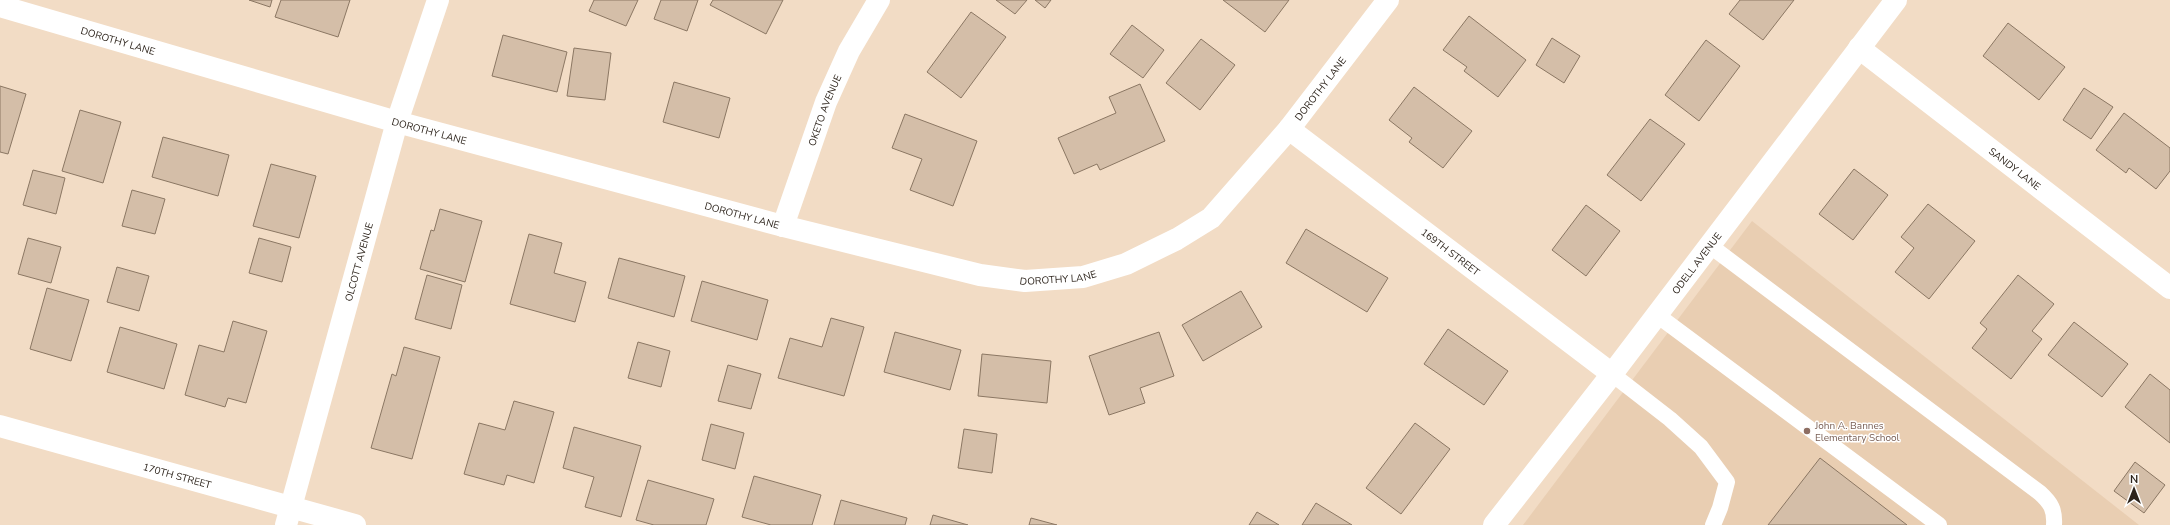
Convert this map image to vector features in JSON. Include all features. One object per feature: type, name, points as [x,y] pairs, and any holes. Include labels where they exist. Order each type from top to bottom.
[{"type":"street","name":"OLCOTT AVENUE","points":[[289,516],[397,122],[438,0]]},
{"type":"street","name":"OKETO AVENUE","points":[[783,226],[826,102],[850,51],[879,0]]},
{"type":"street","name":"DOROTHY LANE","points":[[7,5],[397,122],[783,226],[980,275],[1025,281],[1083,277],[1126,264],[1177,239],[1211,218],[1289,129],[1388,0]]},
{"type":"street","name":"ODELL AVENUE","points":[[1494,525],[1612,374],[1896,0]]},
{"type":"street","name":"SANDY LANE","points":[[1859,48],[2170,288]]},
{"type":"street","name":"169TH STREET","points":[[1289,129],[1612,374]]},
{"type":"street","name":"170TH STREET","points":[[0,426],[289,516],[355,525]]},
{"type":"lane","points":[[1709,246],[2040,493],[2050,502],[2055,513],[2054,525]]},
{"type":"lane","points":[[1657,315],[1939,525]]},
{"type":"lane","points":[[1612,374],[1670,419],[1701,447],[1727,482],[1720,508],[1713,525]]},
{"type":"shaded area","name":"John A. Bannes Elementary School","points":[[1752,221],[2139,525],[1523,525]]},
{"type":"building","points":[[249,0],[272,0],[270,7]]},
{"type":"building","points":[[281,0],[350,0],[338,37],[275,17]]},
{"type":"building","points":[[594,0],[638,0],[626,26],[589,11]]},
{"type":"building","points":[[661,0],[698,0],[687,31],[654,19]]},
{"type":"building","points":[[713,0],[783,0],[766,34],[710,5]]},
{"type":"building","points":[[996,0],[1027,0],[1015,14]]},
{"type":"building","points":[[1035,0],[1051,0],[1045,8]]},
{"type":"building","points":[[1223,0],[1289,0],[1265,32]]},
{"type":"building","points":[[1740,0],[1794,0],[1763,40],[1729,14]]},
{"type":"building","points":[[971,12],[1006,37],[961,98],[927,72]]},
{"type":"building","points":[[1469,16],[1526,60],[1498,97],[1464,71],[1467,67],[1443,50]]},
{"type":"building","points":[[2008,23],[2065,67],[2039,100],[1983,56]]},
{"type":"building","points":[[1132,25],[1164,50],[1143,78],[1110,54]]},
{"type":"building","points":[[503,35],[567,52],[557,92],[492,76]]},
{"type":"building","points":[[1552,38],[1580,56],[1564,83],[1536,65]]},
{"type":"building","points":[[1201,39],[1235,65],[1200,110],[1166,83]]},
{"type":"building","points":[[1706,40],[1740,66],[1699,121],[1665,95]]},
{"type":"building","points":[[574,48],[611,53],[605,100],[567,96]]},
{"type":"building","points":[[674,82],[730,98],[719,138],[663,122]]},
{"type":"building","points":[[1140,84],[1165,141],[1100,170],[1097,164],[1074,174],[1058,138],[1116,113],[1109,97]]},
{"type":"building","points":[[0,86],[26,94],[8,154],[0,152]]},
{"type":"building","points":[[1414,87],[1472,131],[1443,168],[1409,142],[1412,138],[1389,120]]},
{"type":"building","points":[[2084,88],[2113,107],[2091,139],[2063,120]]},
{"type":"building","points":[[80,110],[121,122],[103,183],[62,171]]},
{"type":"building","points":[[2124,113],[2170,148],[2170,171],[2156,189],[2129,168],[2126,173],[2096,150]]},
{"type":"building","points":[[905,114],[977,141],[953,206],[910,190],[922,159],[892,148]]},
{"type":"building","points":[[1650,119],[1685,144],[1641,201],[1607,175]]},
{"type":"building","points":[[163,137],[229,155],[218,196],[152,177]]},
{"type":"building","points":[[271,164],[316,176],[299,238],[253,226]]},
{"type":"building","points":[[1854,169],[1888,195],[1853,240],[1819,214]]},
{"type":"building","points":[[33,170],[65,178],[56,214],[23,205]]},
{"type":"building","points":[[132,190],[165,199],[155,234],[122,226]]},
{"type":"building","points":[[1928,204],[1975,241],[1929,299],[1895,272],[1914,248],[1901,237]]},
{"type":"building","points":[[1586,205],[1620,231],[1586,276],[1552,250]]},
{"type":"building","points":[[440,209],[482,221],[465,282],[420,269],[431,230],[434,231]]},
{"type":"building","points":[[1306,229],[1388,278],[1367,312],[1286,263]]},
{"type":"building","points":[[529,234],[562,243],[554,273],[586,282],[575,322],[510,304]]},
{"type":"building","points":[[28,238],[61,247],[51,283],[18,274]]},
{"type":"building","points":[[259,238],[291,247],[282,282],[249,273]]},
{"type":"building","points":[[619,258],[685,276],[674,317],[608,298]]},
{"type":"building","points":[[117,267],[149,276],[139,311],[107,302]]},
{"type":"building","points":[[427,275],[462,285],[451,329],[415,319]]},
{"type":"building","points":[[2018,275],[2054,304],[2032,331],[2042,339],[2011,379],[1972,348],[1987,329],[1980,323]]},
{"type":"building","points":[[702,281],[768,300],[757,340],[691,321]]},
{"type":"building","points":[[47,288],[89,300],[71,361],[30,349]]},
{"type":"building","points":[[1241,291],[1262,327],[1203,361],[1182,325]]},
{"type":"building","points":[[831,318],[864,327],[844,396],[778,378],[790,338],[822,347]]},
{"type":"building","points":[[233,321],[267,331],[246,403],[228,398],[225,407],[185,395],[199,345],[224,352]]},
{"type":"building","points":[[2074,322],[2128,364],[2102,397],[2048,355]]},
{"type":"building","points":[[120,327],[177,344],[164,389],[107,372]]},
{"type":"building","points":[[1448,329],[1508,371],[1484,405],[1424,364]]},
{"type":"building","points":[[895,332],[961,350],[950,390],[884,372]]},
{"type":"building","points":[[1159,332],[1174,376],[1140,388],[1145,403],[1109,415],[1089,356]]},
{"type":"building","points":[[638,342],[670,351],[661,387],[628,378]]},
{"type":"building","points":[[404,347],[440,357],[412,459],[371,448],[392,374],[396,376]]},
{"type":"building","points":[[982,354],[1051,361],[1047,403],[978,396]]},
{"type":"building","points":[[728,365],[761,374],[751,409],[718,401]]},
{"type":"building","points":[[2150,374],[2170,390],[2170,443],[2125,407]]},
{"type":"building","points":[[514,401],[554,412],[534,483],[507,475],[504,485],[464,474],[479,423],[505,430]]},
{"type":"building","points":[[1415,423],[1450,449],[1401,514],[1366,488]]},
{"type":"building","points":[[711,424],[744,433],[735,469],[702,460]]},
{"type":"building","points":[[574,427],[641,446],[621,517],[585,507],[594,477],[563,468]]},
{"type":"building","points":[[964,429],[997,434],[992,473],[958,468]]},
{"type":"building","points":[[1820,458],[1907,525],[1768,525]]},
{"type":"building","points":[[2135,462],[2165,485],[2144,513],[2114,491]]},
{"type":"building","points":[[754,476],[821,495],[812,525],[771,525],[742,517]]},
{"type":"building","points":[[648,480],[714,499],[706,525],[654,525],[636,520]]},
{"type":"building","points":[[841,500],[907,518],[905,525],[834,525]]},
{"type":"building","points":[[1316,503],[1352,525],[1302,525]]},
{"type":"building","points":[[1257,512],[1279,525],[1249,525]]},
{"type":"building","points":[[933,515],[968,525],[930,525]]},
{"type":"building","points":[[1031,518],[1057,525],[1029,525]]},
{"type":"place","name":"John A. Bannes Elementary School","points":[[1807,431]]}]
